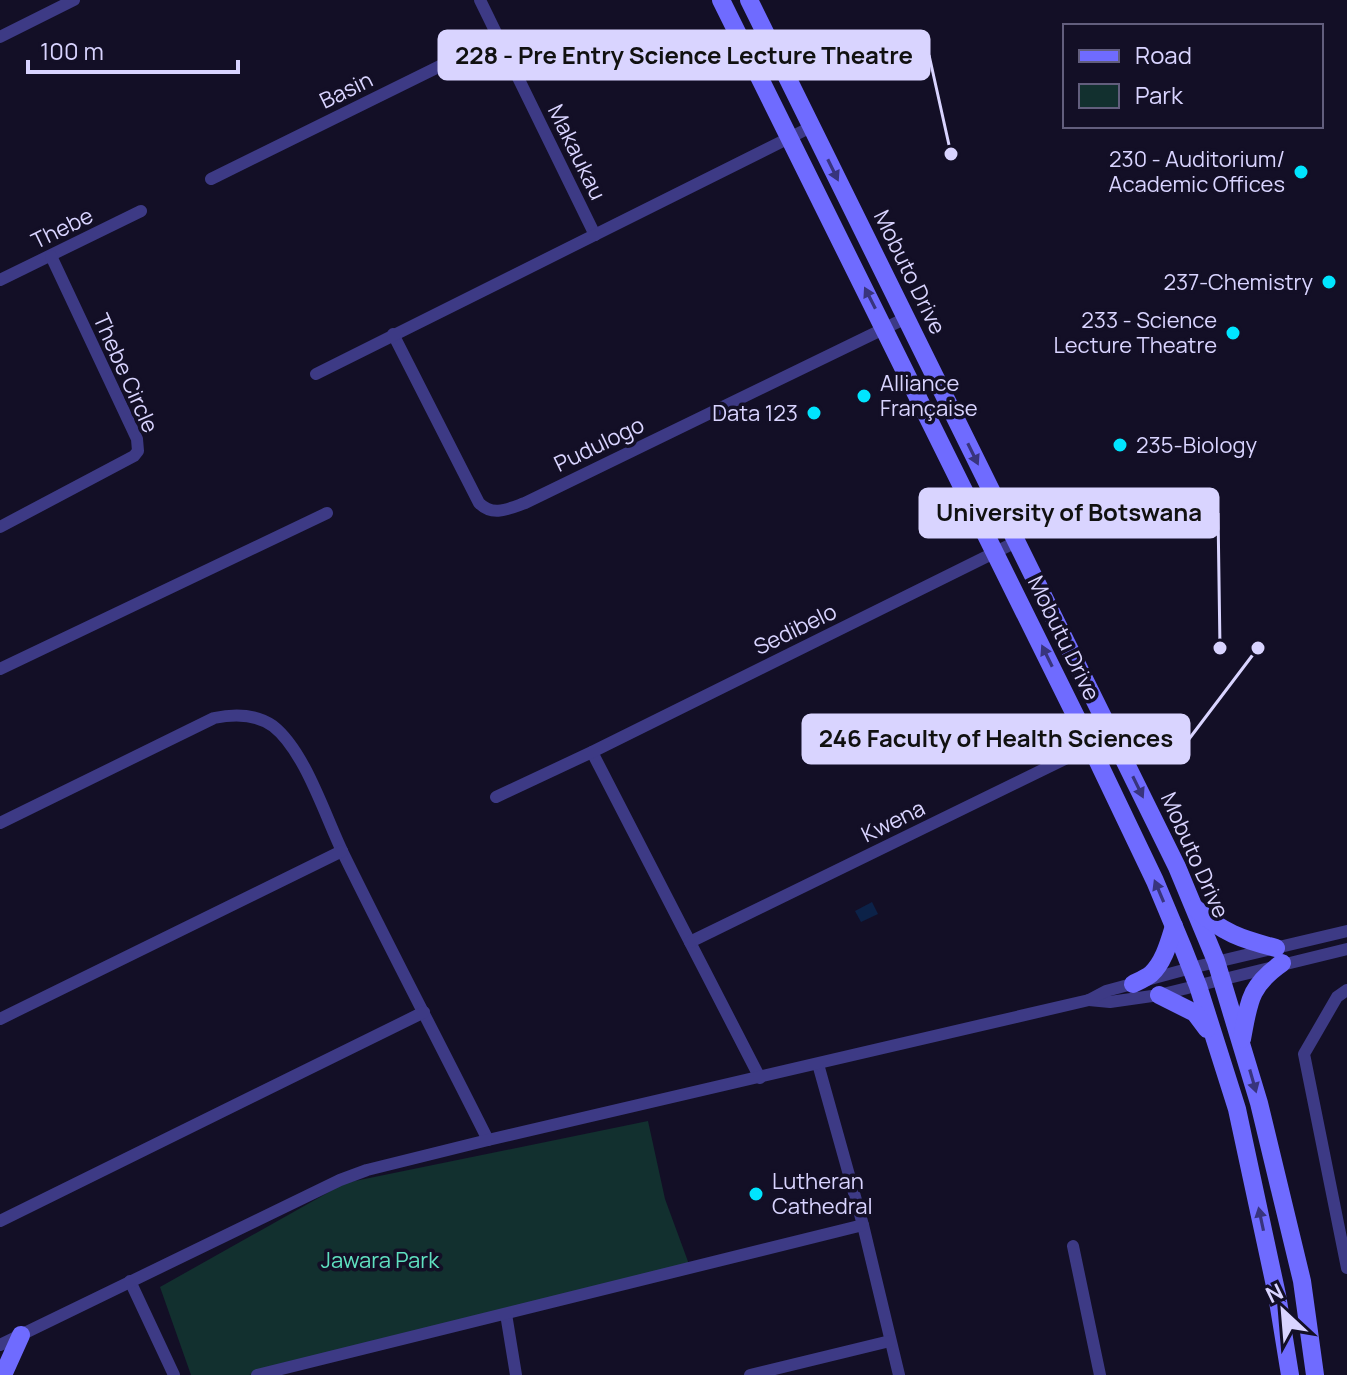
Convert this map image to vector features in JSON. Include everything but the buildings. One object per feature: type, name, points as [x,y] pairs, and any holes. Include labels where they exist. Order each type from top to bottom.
[{"type":"main road","name":"Mobutu Drive","points":[[721,0],[1091,747],[1174,926],[1237,1109],[1277,1295],[1290,1375]]},
{"type":"main road","name":"Mobuto Drive","points":[[749,0],[1177,867],[1219,970],[1259,1103],[1302,1281],[1315,1375]]},
{"type":"main road","points":[[902,363],[923,353]]},
{"type":"main road","points":[[1193,906],[1229,933],[1279,956],[1253,994],[1241,1043]]},
{"type":"main road","points":[[1133,984],[1150,974],[1160,961],[1174,926]]},
{"type":"main road","points":[[1159,995],[1195,1013],[1215,1041]]},
{"type":"main road","points":[[0,1343],[21,1335]]},
{"type":"main road","points":[[3,1375],[21,1335]]},
{"type":"street","points":[[0,37],[74,0]]},
{"type":"street","name":"Makaukau","points":[[480,0],[595,235]]},
{"type":"street","name":"Basin","points":[[211,179],[499,37]]},
{"type":"street","points":[[316,374],[811,127]]},
{"type":"street","name":"Thebe","points":[[0,280],[141,211]]},
{"type":"street","name":"Thebe Circle","points":[[0,527],[134,456],[138,451],[137,439],[51,256]]},
{"type":"street","name":"Pudulogo","points":[[393,334],[479,503],[485,510],[493,512],[525,503],[906,318]]},
{"type":"street","points":[[0,669],[327,513]]},
{"type":"street","name":"Sedibelo","points":[[496,797],[1016,542]]},
{"type":"street","points":[[0,823],[214,718],[241,716],[271,725],[284,737],[306,773],[342,851],[488,1140]]},
{"type":"street","name":"Kwena","points":[[690,942],[1112,736]]},
{"type":"street","points":[[592,752],[760,1078]]},
{"type":"street","points":[[0,1019],[342,851]]},
{"type":"street","points":[[21,1335],[352,1175],[488,1140],[1089,1000],[1106,991],[1133,984],[1194,977],[1279,956],[1347,931]]},
{"type":"street","points":[[1279,956],[1347,949]]},
{"type":"street","points":[[1089,1000],[1110,1002],[1159,995],[1194,977],[1219,970]]},
{"type":"street","points":[[1347,990],[1337,997],[1304,1054],[1347,1268]]},
{"type":"street","points":[[0,1221],[424,1012]]},
{"type":"street","points":[[818,1064],[863,1225],[899,1375]]},
{"type":"street","points":[[257,1375],[863,1225]]},
{"type":"street","points":[[1073,1246],[1100,1375]]},
{"type":"street","points":[[130,1281],[174,1375]]},
{"type":"street","points":[[506,1314],[516,1375]]},
{"type":"street","points":[[750,1375],[890,1341]]},
{"type":"green space","name":"Jawara Park","points":[[648,1121],[665,1199],[690,1267],[249,1375],[191,1375],[160,1287],[345,1183]]},
{"type":"water","points":[[872,902],[878,914],[861,922],[855,911]]},
{"type":"place","name":"228 - Pre Entry Science Lecture Theatre","points":[[951,154]]},
{"type":"place","name":"230 - Auditorium/ Academic Offices","points":[[1301,172]]},
{"type":"place","name":"237-Chemistry","points":[[1329,282]]},
{"type":"place","name":"233 - Science Lecture Theatre","points":[[1233,333]]},
{"type":"place","name":"Alliance Française","points":[[864,396]]},
{"type":"place","name":"Data 123","points":[[814,413]]},
{"type":"place","name":"235-Biology","points":[[1120,445]]},
{"type":"place","name":"University of Botswana","points":[[1220,648]]},
{"type":"place","name":"246 Faculty of Health Sciences","points":[[1258,648]]},
{"type":"place","name":"Lutheran Cathedral","points":[[756,1194]]}]
